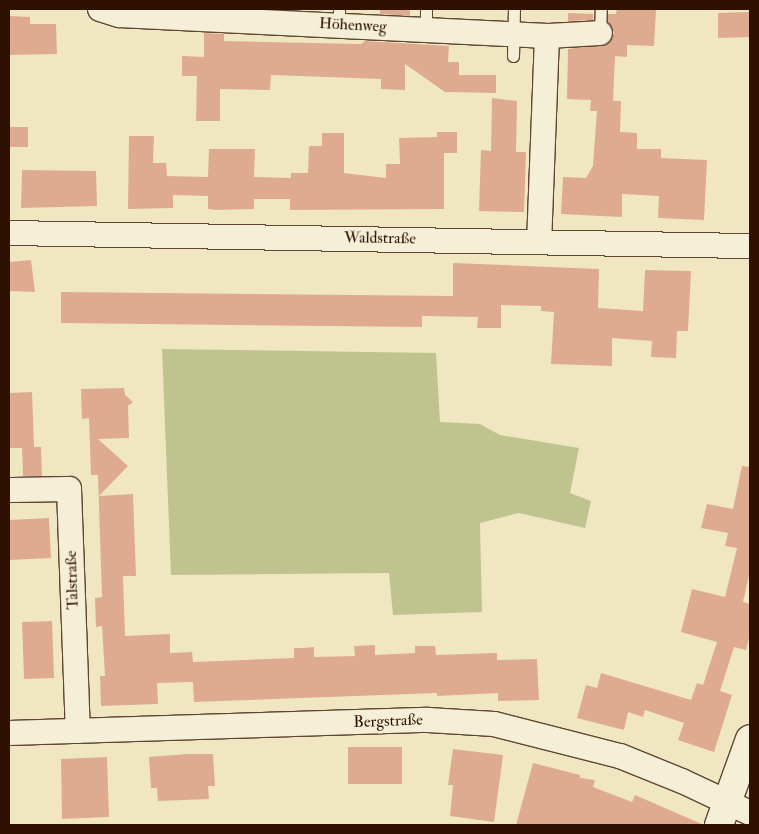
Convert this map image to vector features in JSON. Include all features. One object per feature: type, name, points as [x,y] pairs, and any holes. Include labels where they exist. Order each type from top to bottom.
[{"type":"street","name":"Höhenweg","points":[[100,9],[118,15],[164,13],[426,18],[513,45],[547,36],[600,33]]},
{"type":"street","points":[[540,240],[547,36]]},
{"type":"street","name":"Waldstraße","points":[[9,233],[540,240],[750,246]]},
{"type":"street","name":"Talstraße","points":[[9,490],[69,489],[78,731]]},
{"type":"street","name":"Bergstraße","points":[[9,733],[428,720],[494,724],[620,756],[732,814]]},
{"type":"street","points":[[732,814],[750,739]]},
{"type":"lane","points":[[513,45],[514,9]]},
{"type":"lane","points":[[600,9],[600,33]]},
{"type":"green space","points":[[162,349],[436,353],[440,422],[480,424],[500,435],[579,448],[570,493],[591,501],[585,528],[519,513],[480,523],[482,612],[393,615],[389,573],[171,575]]},
{"type":"building","points":[[380,9],[410,9],[410,16],[380,14]]},
{"type":"building","points":[[617,9],[656,9],[654,46],[627,45],[627,57],[615,56],[613,101],[621,101],[620,132],[637,133],[637,149],[661,149],[661,158],[707,160],[704,220],[658,218],[659,196],[622,194],[622,217],[561,214],[563,177],[586,178],[593,166],[597,111],[590,111],[591,100],[567,99],[568,49],[608,44],[614,33],[608,22],[608,14],[616,14]]},
{"type":"building","points":[[750,12],[750,37],[718,38],[718,13]]},
{"type":"building","points":[[568,13],[593,14],[593,20],[568,21]]},
{"type":"building","points":[[9,16],[30,17],[30,24],[56,24],[57,54],[9,55]]},
{"type":"building","points":[[204,33],[224,34],[224,41],[361,44],[365,41],[449,46],[448,62],[459,62],[459,75],[496,75],[496,93],[445,92],[405,64],[405,90],[381,89],[381,79],[271,75],[270,90],[220,89],[220,121],[196,121],[197,76],[182,76],[182,56],[204,57]]},
{"type":"building","points":[[492,98],[517,101],[516,152],[526,152],[524,212],[479,211],[481,150],[491,151]]},
{"type":"building","points":[[9,127],[28,127],[28,147],[9,147]]},
{"type":"building","points":[[437,132],[457,132],[457,153],[444,153],[444,209],[290,210],[290,199],[254,199],[254,209],[216,210],[208,209],[208,196],[173,195],[173,208],[128,209],[129,136],[154,136],[153,163],[166,163],[167,176],[208,177],[209,149],[255,149],[254,177],[291,178],[291,173],[308,173],[309,146],[322,146],[322,133],[344,133],[344,173],[386,178],[386,164],[400,164],[399,138],[437,137]]},
{"type":"building","points":[[22,170],[96,171],[97,206],[21,208]]},
{"type":"building","points":[[31,260],[35,292],[9,291],[9,262]]},
{"type":"building","points":[[453,263],[599,269],[598,308],[643,311],[645,270],[691,271],[688,331],[677,331],[676,358],[651,357],[652,341],[612,338],[612,366],[551,364],[554,312],[541,311],[541,306],[501,305],[501,328],[477,328],[478,317],[422,316],[422,327],[61,323],[61,292],[453,296]]},
{"type":"building","points":[[124,388],[125,395],[133,402],[128,406],[129,438],[98,439],[128,466],[99,496],[133,494],[136,576],[123,576],[125,636],[170,634],[170,653],[192,652],[193,662],[294,658],[294,648],[314,647],[314,657],[355,656],[354,646],[375,645],[375,655],[415,653],[415,646],[435,646],[436,655],[497,653],[497,660],[537,659],[539,700],[498,701],[498,693],[437,696],[437,693],[194,702],[193,682],[157,683],[158,704],[101,706],[100,676],[105,676],[102,626],[96,627],[95,598],[102,597],[98,475],[91,475],[89,418],[82,419],[81,389]]},
{"type":"building","points":[[32,392],[34,447],[41,447],[42,476],[23,476],[22,448],[9,448],[9,393]]},
{"type":"building","points":[[742,466],[750,467],[750,571],[743,602],[750,604],[750,634],[746,650],[734,647],[720,691],[732,695],[714,752],[678,740],[684,723],[645,710],[643,717],[628,712],[624,730],[577,718],[586,685],[597,688],[601,673],[691,700],[697,683],[703,685],[717,642],[681,632],[692,589],[725,597],[737,548],[725,546],[728,533],[701,528],[707,504],[733,509]]},
{"type":"building","points":[[49,518],[51,558],[9,560],[9,520]]},
{"type":"building","points":[[52,621],[54,678],[24,679],[22,622]]},
{"type":"building","points":[[348,747],[402,747],[402,784],[348,784]]},
{"type":"building","points":[[453,749],[503,755],[494,822],[450,816],[453,785],[448,785]]},
{"type":"building","points":[[213,754],[215,786],[208,786],[209,799],[158,801],[157,788],[151,788],[149,757]]},
{"type":"building","points":[[107,757],[109,817],[62,819],[61,759]]},
{"type":"building","points":[[533,763],[580,775],[580,778],[595,780],[593,787],[632,802],[635,795],[704,825],[516,825]]}]
